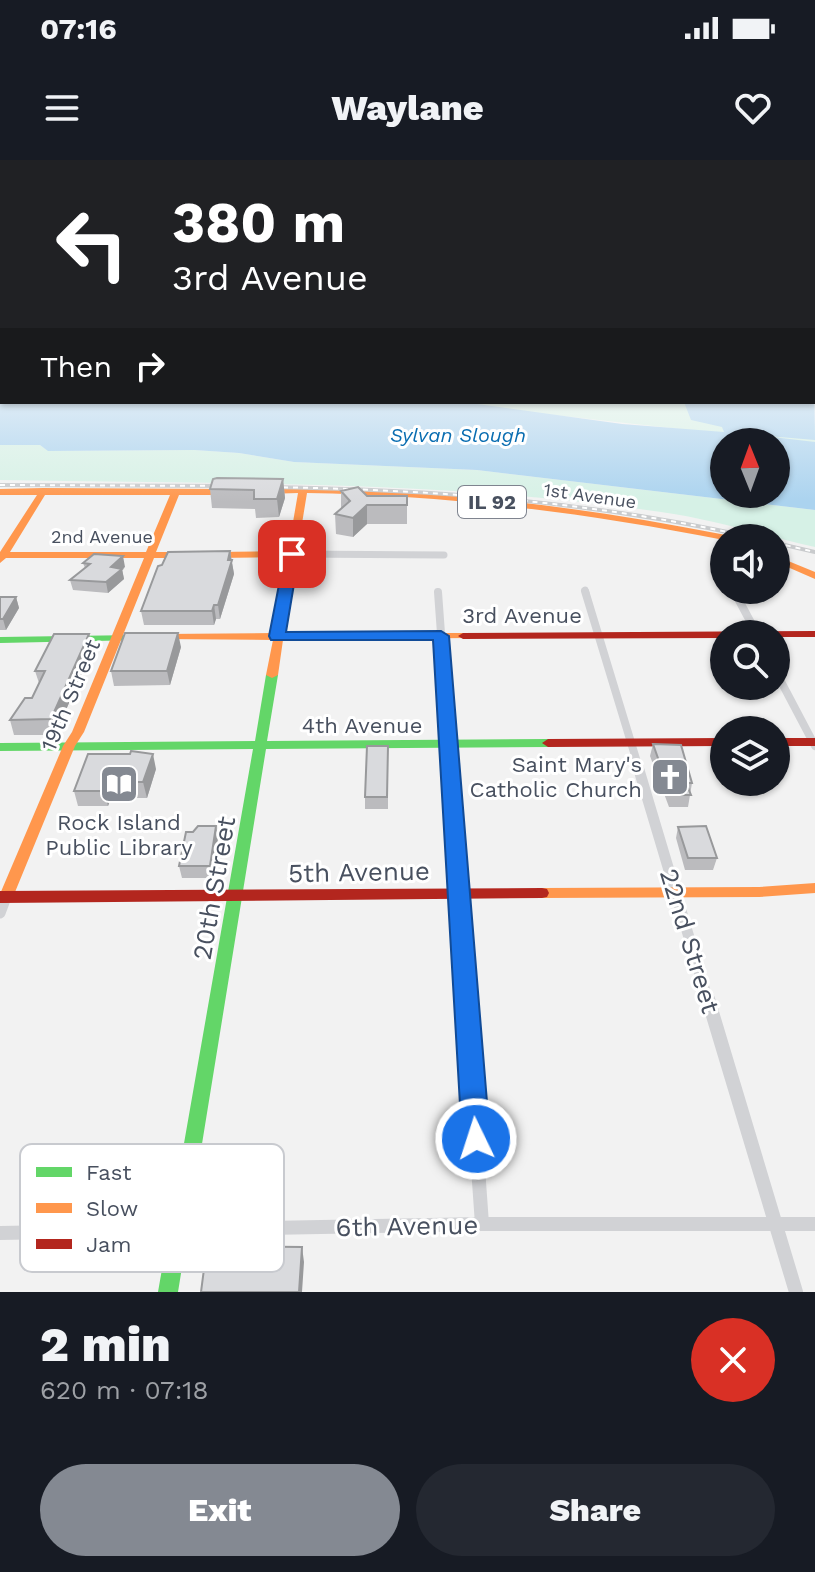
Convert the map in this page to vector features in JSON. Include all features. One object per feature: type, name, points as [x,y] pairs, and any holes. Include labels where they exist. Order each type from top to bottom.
[{"type":"street","points":[[1,556],[43,491]]},
{"type":"street","name":"19th Street","points":[[0,913],[3,897],[69,746],[78,732],[176,491]]},
{"type":"street","points":[[0,492],[243,492]]},
{"type":"street","name":"1st Avenue","points":[[303,493],[402,494],[522,505],[606,516],[710,535]]},
{"type":"street","name":"1st Avenue","points":[[303,493],[511,509],[710,541]]},
{"type":"street","name":"20th Street","points":[[192,1144],[303,493]]},
{"type":"street","name":"2nd Avenue","points":[[1,556],[444,555]]},
{"type":"street","points":[[790,559],[814,572]]},
{"type":"street","points":[[790,564],[814,572]]},
{"type":"street","name":"22nd Street","points":[[585,590],[796,1292]]},
{"type":"street","points":[[438,592],[482,1224]]},
{"type":"street","name":"3rd Avenue","points":[[0,640],[710,634]]},
{"type":"street","name":"3rd Avenue","points":[[790,634],[815,634]]},
{"type":"street","points":[[790,698],[814,743],[790,742]]},
{"type":"street","name":"4th Avenue","points":[[0,747],[710,742]]},
{"type":"street","name":"5th Avenue","points":[[3,897],[675,892],[815,888]]},
{"type":"street","name":"6th Avenue","points":[[284,1228],[482,1224],[815,1224]]},
{"type":"street","name":"6th Avenue","points":[[0,1233],[20,1233]]},
{"type":"street","name":"20th Street","points":[[168,1292],[171,1272]]},
{"type":"green space","points":[[455,404],[718,404],[815,424],[815,444],[790,441],[790,428],[710,428],[710,432]]},
{"type":"green space","points":[[0,445],[40,445],[49,451],[194,450],[294,462],[477,470],[710,498],[710,508],[790,507],[815,510],[815,547],[790,541],[790,524],[723,524],[680,515],[496,494],[249,483],[0,480]]},
{"type":"water","name":"Sylvan Slough","points":[[0,404],[477,404],[622,424],[710,431],[710,498],[477,470],[294,462],[194,450],[48,451],[40,445],[0,445]]},
{"type":"water","name":"Sylvan Slough","points":[[685,404],[815,404],[815,440],[790,438],[790,428],[722,428],[691,420]]},
{"type":"water","name":"Sylvan Slough","points":[[790,439],[815,442],[815,510],[790,507]]},
{"type":"building","points":[[213,479],[283,479],[277,499],[254,499],[254,490],[210,489]]},
{"type":"building","points":[[358,487],[367,496],[407,496],[407,505],[367,505],[353,518],[335,514],[350,501],[341,491]]},
{"type":"building","points":[[230,551],[228,560],[232,560],[218,605],[214,605],[212,611],[141,611],[158,566],[162,565],[168,552]]},
{"type":"building","points":[[94,554],[123,556],[111,567],[122,569],[106,582],[70,580],[90,564],[83,563]]},
{"type":"building","points":[[0,597],[16,597],[3,619],[0,619]]},
{"type":"building","points":[[125,633],[178,633],[167,671],[111,671]]},
{"type":"building","points":[[54,634],[89,634],[51,719],[10,720],[25,698],[32,698],[45,671],[35,671]]},
{"type":"building","points":[[653,744],[681,745],[692,783],[686,783],[691,795],[671,795]]},
{"type":"building","points":[[367,746],[388,746],[387,797],[365,797]]},
{"type":"building","points":[[131,751],[153,754],[143,782],[107,782],[104,791],[74,791],[88,754],[130,754]]},
{"type":"building","points":[[198,826],[216,826],[210,866],[179,866],[186,832],[193,832]]},
{"type":"building","points":[[706,826],[717,858],[688,858],[678,827]]},
{"type":"building","points":[[284,1247],[302,1247],[299,1292],[201,1292],[204,1272],[284,1272]]},
{"type":"railway","points":[[0,485],[235,486]]},
{"type":"railway","points":[[263,487],[510,499],[710,528]]},
{"type":"railway","points":[[790,546],[815,552]]},
{"type":"traffic: fast","points":[[0,640],[137,638]]},
{"type":"traffic: fast","points":[[193,1144],[272,675]]},
{"type":"traffic: fast","points":[[0,747],[548,743]]},
{"type":"traffic: fast","points":[[168,1292],[171,1272]]},
{"type":"traffic: slow","points":[[272,675],[303,490]]},
{"type":"traffic: slow","points":[[0,560],[43,491]]},
{"type":"traffic: slow","points":[[6,897],[69,746],[78,732],[176,491]]},
{"type":"traffic: slow","points":[[266,491],[346,492],[519,504],[710,535]]},
{"type":"traffic: slow","points":[[0,492],[229,492]]},
{"type":"traffic: slow","points":[[215,555],[292,554]]},
{"type":"traffic: slow","points":[[0,555],[180,555]]},
{"type":"traffic: slow","points":[[790,565],[815,576]]},
{"type":"traffic: slow","points":[[163,637],[463,636]]},
{"type":"traffic: slow","points":[[542,893],[759,892],[815,888]]},
{"type":"traffic: jam","points":[[463,636],[815,634]]},
{"type":"traffic: jam","points":[[548,743],[710,742]]},
{"type":"traffic: jam","points":[[790,742],[815,742]]},
{"type":"traffic: jam","points":[[0,897],[542,893]]},
{"type":"place","name":"Saint Mary's Catholic Church","points":[[670,777]]},
{"type":"place","name":"Rock Island Public Library","points":[[119,784]]},
{"type":"route","points":[[292,554],[277,636],[441,636],[476,1139]]}]
